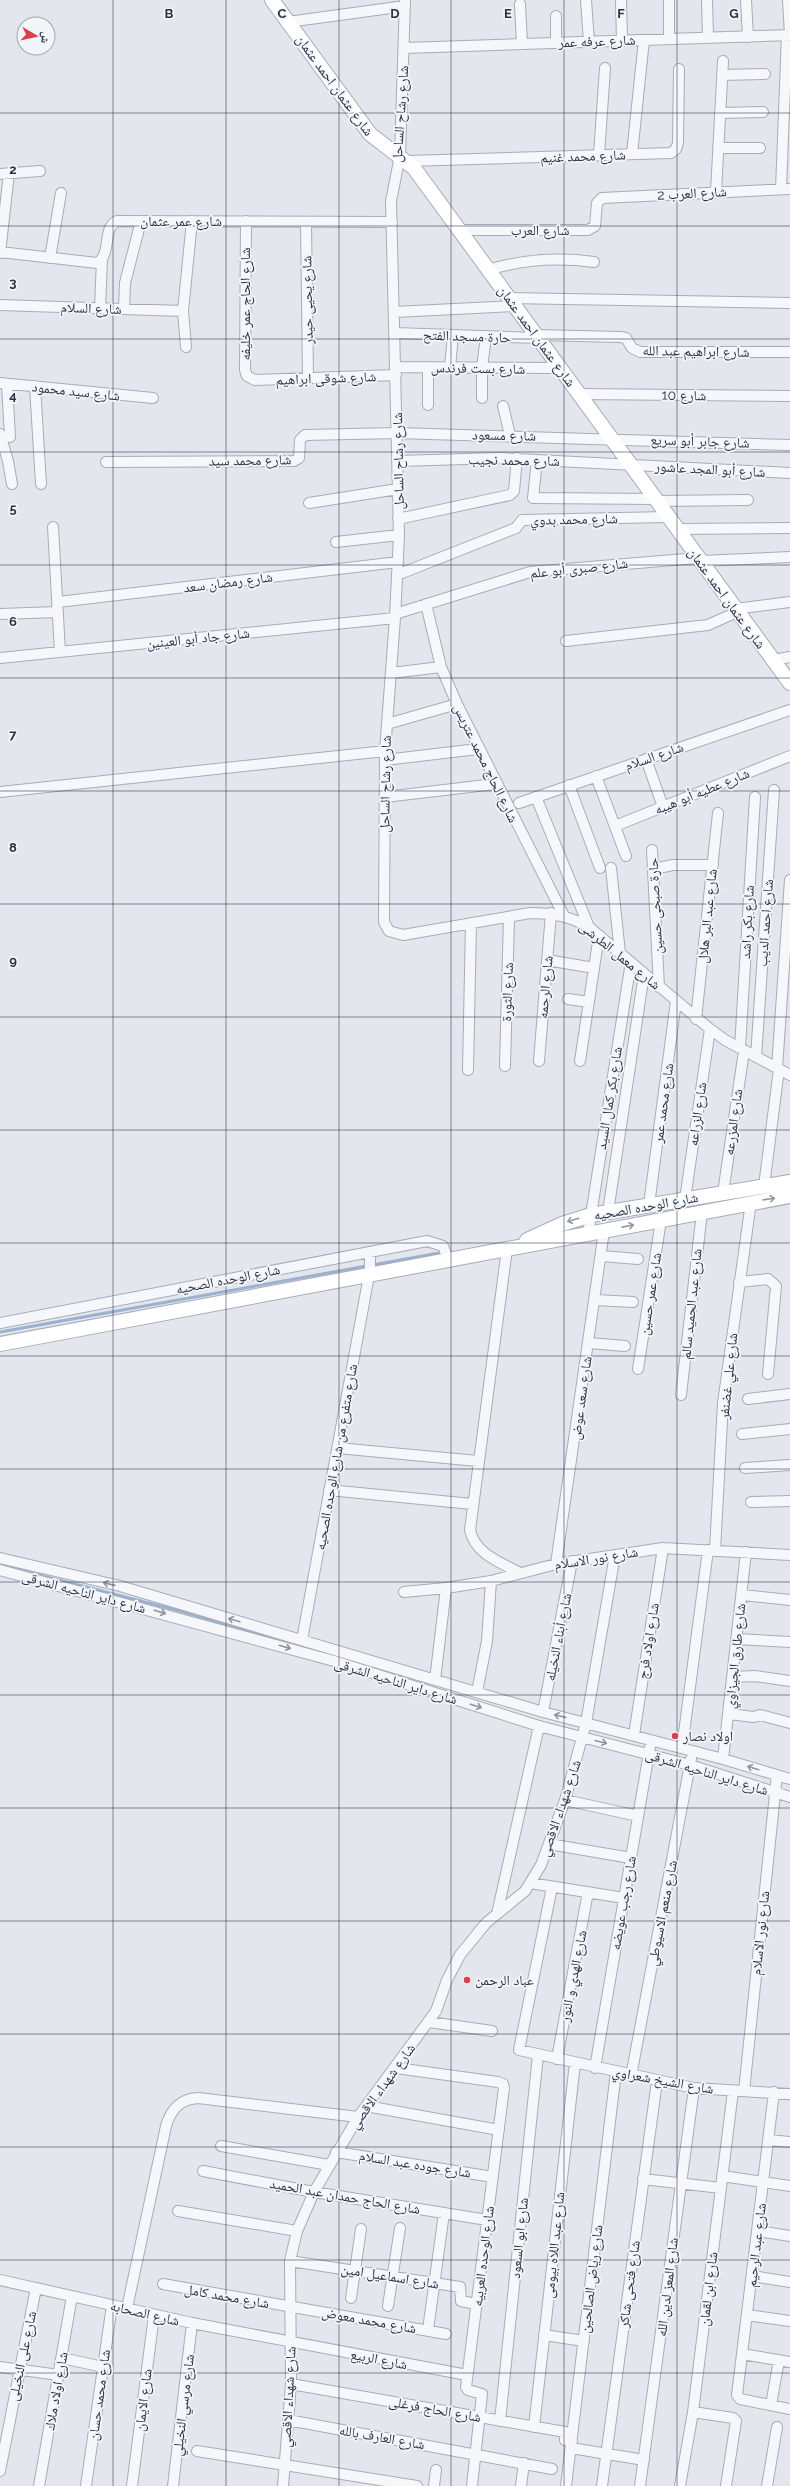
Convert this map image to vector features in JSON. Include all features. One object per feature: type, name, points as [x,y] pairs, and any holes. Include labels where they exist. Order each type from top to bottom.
[{"type":"street","name":"شارع عثمان احمد عثمان","points":[[272,0],[370,134],[379,143],[403,158],[460,230],[698,560],[790,683]]},
{"type":"street","points":[[586,0],[589,42]]},
{"type":"street","points":[[620,0],[622,41]]},
{"type":"street","points":[[669,0],[669,39]]},
{"type":"street","points":[[707,0],[708,38]]},
{"type":"street","points":[[746,0],[748,37]]},
{"type":"street","points":[[785,189],[789,35],[788,0]]},
{"type":"street","points":[[288,22],[405,3]]},
{"type":"street","name":"شارع رشاح الساحل","points":[[384,922],[385,755],[398,562],[398,461],[392,222],[394,178],[403,158],[405,3]]},
{"type":"street","points":[[520,4],[522,44]]},
{"type":"street","points":[[556,16],[556,43]]},
{"type":"street","name":"شارع عرفه عمر","points":[[404,48],[789,35]]},
{"type":"street","points":[[632,154],[644,40]]},
{"type":"street","points":[[716,192],[723,61]]},
{"type":"street","points":[[599,155],[605,68]]},
{"type":"street","name":"شارع محمد غنيم","points":[[403,158],[671,153],[676,149],[678,143],[680,69]]},
{"type":"street","points":[[722,75],[765,74]]},
{"type":"street","points":[[720,113],[763,112]]},
{"type":"street","points":[[718,148],[760,148]]},
{"type":"street","points":[[40,171],[5,174],[0,252],[94,263],[102,259],[100,308]]},
{"type":"street","name":"شارع العرب 2","points":[[597,203],[602,198],[785,189]]},
{"type":"street","points":[[50,258],[61,193]]},
{"type":"street","name":"شارع العرب","points":[[460,230],[588,230],[596,224],[597,203]]},
{"type":"street","name":"شارع عمر عثمان","points":[[102,259],[113,223],[117,221],[392,222]]},
{"type":"street","points":[[124,309],[125,283],[141,221]]},
{"type":"street","points":[[186,347],[183,311],[192,221]]},
{"type":"street","name":"شارع الحاج عمر خليفه","points":[[246,221],[245,370],[247,376],[255,380]]},
{"type":"street","name":"شارع يحيى حيدر","points":[[306,222],[308,378]]},
{"type":"street","points":[[488,270],[530,260],[572,259],[594,262]]},
{"type":"street","points":[[394,312],[512,302],[790,303]]},
{"type":"street","name":"شارع السلام","points":[[0,305],[183,311]]},
{"type":"street","name":"حارة مسجد الفتح","points":[[395,333],[538,337]]},
{"type":"street","points":[[450,368],[453,335]]},
{"type":"street","points":[[482,398],[482,368],[486,336]]},
{"type":"street","name":"شارع ابراهيم عبد الله","points":[[538,337],[620,337],[626,338],[632,348],[640,352],[790,352]]},
{"type":"street","points":[[428,367],[428,405]]},
{"type":"street","name":"شارع بست فرندس","points":[[396,371],[428,367],[560,368]]},
{"type":"street","name":"شارع شوقى ابراهيم","points":[[255,380],[308,378],[396,371]]},
{"type":"street","points":[[4,383],[10,437]]},
{"type":"street","name":"شارع سيد محمود","points":[[4,383],[153,398]]},
{"type":"street","points":[[35,386],[41,484]]},
{"type":"street","name":"شارع 10","points":[[579,394],[790,396]]},
{"type":"street","points":[[503,406],[510,435]]},
{"type":"street","name":"شارع مسعود","points":[[397,433],[610,438]]},
{"type":"street","name":"شارع محمد سيد","points":[[106,462],[294,461],[299,458],[300,440],[305,434],[397,433]]},
{"type":"street","points":[[0,434],[8,461],[12,484]]},
{"type":"street","name":"شارع جابر أبو سريع","points":[[610,438],[790,445]]},
{"type":"street","points":[[398,519],[510,495],[514,491],[517,458]]},
{"type":"street","name":"شارع محمد نجيب","points":[[398,461],[517,458],[630,465]]},
{"type":"street","points":[[537,460],[532,496],[534,498],[748,500]]},
{"type":"street","name":"شارع أبو المجد عاشور","points":[[630,465],[790,473]]},
{"type":"street","points":[[308,503],[398,489]]},
{"type":"street","name":"شارع محمد بدوي","points":[[397,575],[516,528],[522,520],[668,517]]},
{"type":"street","points":[[53,527],[60,652]]},
{"type":"street","points":[[677,529],[790,528]]},
{"type":"street","points":[[336,542],[398,535]]},
{"type":"street","name":"شارع صبرى أبو علم","points":[[395,616],[426,604],[530,572],[698,560],[790,557]]},
{"type":"street","name":"شارع رمضان سعد","points":[[0,614],[398,562]]},
{"type":"street","points":[[566,640],[700,626],[736,610],[790,602]]},
{"type":"street","name":"شارع الحاج محمد عتريس","points":[[426,604],[441,667],[457,704],[495,784],[564,916]]},
{"type":"street","name":"شارع جاد أبو العينين","points":[[0,658],[395,616]]},
{"type":"street","points":[[773,660],[790,657]]},
{"type":"street","points":[[391,673],[441,667]]},
{"type":"street","points":[[387,724],[457,704]]},
{"type":"street","name":"شارع السلام","points":[[519,803],[790,710]]},
{"type":"street","points":[[0,792],[385,755],[478,750]]},
{"type":"street","name":"شارع عطيه أبو هيبه","points":[[615,826],[790,756]]},
{"type":"street","points":[[646,759],[663,807]]},
{"type":"street","points":[[596,776],[626,856]]},
{"type":"street","points":[[384,797],[495,784]]},
{"type":"street","points":[[569,785],[600,868]]},
{"type":"street","name":"شارع احمد الديب","points":[[756,1057],[774,790]]},
{"type":"street","points":[[536,797],[589,927]]},
{"type":"street","name":"شارع بكر راشد","points":[[742,1050],[755,797]]},
{"type":"street","name":"شارع عبد البر هلال","points":[[696,1019],[718,813]]},
{"type":"street","name":"حارة صبحى حسين","points":[[652,850],[659,987]]},
{"type":"street","points":[[653,869],[687,864],[713,865]]},
{"type":"street","points":[[611,868],[620,953]]},
{"type":"street","points":[[764,1186],[778,1068],[790,886]]},
{"type":"street","name":"شارع معمل الطرشى","points":[[384,922],[389,931],[398,935],[509,917],[551,913],[564,916],[589,927],[696,1019],[710,1029],[742,1050],[790,1075]]},
{"type":"street","name":"شارع الرحمه","points":[[539,1061],[551,913]]},
{"type":"street","name":"شارع الثورة","points":[[505,1066],[509,917]]},
{"type":"street","points":[[468,1070],[471,924]]},
{"type":"street","points":[[580,1062],[598,935]]},
{"type":"street","points":[[547,960],[594,968]]},
{"type":"street","name":"شارع بكر كمال السيد","points":[[588,1234],[631,962]]},
{"type":"street","points":[[608,1212],[644,974]]},
{"type":"street","points":[[568,999],[589,1002]]},
{"type":"street","name":"شارع محمد عمر","points":[[649,1205],[676,1002]]},
{"type":"street","name":"شارع الزراعه","points":[[685,1199],[710,1029]]},
{"type":"street","name":"شارع المزرعه","points":[[729,1192],[742,1050]]},
{"type":"street","name":"شارع الوحده الصحيه","points":[[507,1250],[562,1224],[591,1215],[790,1182]]},
{"type":"street","points":[[729,1192],[744,1204]]},
{"type":"street","name":"شارع الوحده الصحيه","points":[[0,1323],[370,1264],[448,1259],[507,1250],[790,1196]]},
{"type":"street","name":"شارع علي غضنفر","points":[[682,1748],[712,1550],[723,1403],[739,1282],[744,1204]]},
{"type":"street","name":"شارع عبد الحميد سالم","points":[[681,1395],[702,1212]]},
{"type":"street","name":"شارع عمر حسين","points":[[638,1369],[661,1220]]},
{"type":"street","name":"شارع سعد عوض","points":[[556,1564],[602,1256],[604,1231]]},
{"type":"street","name":"شارع الوحده الصحيه","points":[[0,1344],[370,1264],[427,1241],[443,1246],[448,1259]]},
{"type":"street","points":[[507,1250],[472,1504],[470,1530],[475,1546],[520,1573]]},
{"type":"street","points":[[602,1256],[638,1259]]},
{"type":"street","name":"شارع متفرع من شارع الوحده الصحيه","points":[[302,1640],[370,1264]]},
{"type":"street","points":[[739,1282],[768,1279],[776,1286],[768,1374]]},
{"type":"street","points":[[595,1300],[633,1302]]},
{"type":"street","points":[[589,1343],[625,1346]]},
{"type":"street","points":[[748,1399],[790,1394]]},
{"type":"street","points":[[742,1434],[790,1429]]},
{"type":"street","points":[[337,1448],[478,1461]]},
{"type":"street","points":[[745,1468],[790,1465]]},
{"type":"street","points":[[329,1490],[472,1504]]},
{"type":"street","points":[[751,1502],[790,1501]]},
{"type":"street","name":"شارع نور الاسلام","points":[[404,1592],[446,1588],[491,1581],[556,1564],[663,1548],[790,1555]]},
{"type":"street","name":"شارع اولاد فرج","points":[[634,1735],[663,1548]]},
{"type":"street","name":"شارع طارق الجيزاوي","points":[[723,1759],[746,1552]]},
{"type":"street","name":"شارع شهداء الاقصي","points":[[283,2486],[291,2384],[290,2261],[297,2231],[314,2192],[336,2152],[358,2117],[396,2068],[440,2006],[447,1980],[460,1955],[476,1933],[496,1914],[512,1904],[530,1883],[549,1844],[565,1800],[583,1737],[615,1555]]},
{"type":"street","name":"شارع داير الناحيه الشرقى","points":[[0,1558],[120,1586],[543,1712],[723,1759],[790,1780]]},
{"type":"street","name":"شارع أبناء النخيله","points":[[543,1712],[572,1561]]},
{"type":"street","name":"شارع داير الناحيه الشرقى","points":[[0,1570],[334,1661],[539,1726],[690,1765],[790,1797]]},
{"type":"street","points":[[477,1692],[487,1641],[491,1581]]},
{"type":"street","points":[[436,1680],[446,1588]]},
{"type":"street","points":[[742,1595],[790,1600]]},
{"type":"street","points":[[737,1639],[790,1642]]},
{"type":"street","points":[[733,1677],[755,1676],[790,1681]]},
{"type":"street","points":[[729,1714],[754,1717],[762,1716],[790,1723]]},
{"type":"street","points":[[496,1914],[539,1726]]},
{"type":"street","name":"شارع رجب عويضه","points":[[596,2068],[651,1740]]},
{"type":"street","name":"شارع منعم الاسيوطي","points":[[631,2076],[693,1751]]},
{"type":"street","name":"شارع نور الاسلام","points":[[744,2091],[777,1775]]},
{"type":"street","points":[[565,1800],[638,1816]]},
{"type":"street","points":[[549,1844],[631,1858]]},
{"type":"street","points":[[530,1883],[624,1898]]},
{"type":"street","name":"شارع الشيخ شعراوي","points":[[552,1887],[518,2048],[520,2051],[631,2076],[694,2088],[790,2093]]},
{"type":"street","name":"شارع الهدي و النور","points":[[557,2059],[588,1892]]},
{"type":"street","points":[[429,2022],[492,2031]]},
{"type":"street","name":"شارع ابو السعود","points":[[500,2420],[538,2055]]},
{"type":"street","name":"شارع عبد اللاه بيومى","points":[[534,2427],[574,2063]]},
{"type":"street","name":"شارع الوحده العربيه","points":[[396,2068],[502,2084],[504,2088],[467,2375],[467,2389],[482,2393],[480,2417]]},
{"type":"street","name":"شارع رياض الصالحين","points":[[566,2486],[616,2072]]},
{"type":"street","name":"شارع فتحى شاكر","points":[[602,2486],[657,2081]]},
{"type":"street","name":"شارع المعز لدين الله","points":[[640,2486],[694,2088]]},
{"type":"street","name":"شارع ابن لقمان","points":[[680,2486],[693,2412],[733,2091]]},
{"type":"street","name":"شارع عبد الرحيم","points":[[771,2405],[738,2398],[774,2092]]},
{"type":"street","points":[[127,2308],[166,2126],[170,2113],[179,2104],[198,2098],[358,2117]]},
{"type":"street","points":[[366,2106],[499,2130]]},
{"type":"street","points":[[768,2140],[790,2142]]},
{"type":"street","points":[[221,2146],[329,2165]]},
{"type":"street","name":"شارع جوده عبد السلام","points":[[336,2152],[493,2177]]},
{"type":"street","name":"شارع الحاج حمدان عبد الحميد","points":[[203,2171],[314,2192],[487,2220]]},
{"type":"street","points":[[722,2176],[790,2186]]},
{"type":"street","points":[[643,2179],[721,2188]]},
{"type":"street","points":[[178,2211],[297,2231]]},
{"type":"street","points":[[428,2330],[444,2213]]},
{"type":"street","points":[[388,2306],[400,2228]]},
{"type":"street","points":[[351,2298],[361,2229]]},
{"type":"street","points":[[758,2231],[790,2236]]},
{"type":"street","name":"شارع اسماعيل امين","points":[[290,2261],[460,2287],[461,2302],[476,2304]]},
{"type":"street","points":[[752,2276],[790,2282]]},
{"type":"street","name":"شارع الصحابه","points":[[0,2280],[154,2315],[291,2343]]},
{"type":"street","name":"شارع محمد كامل","points":[[163,2284],[291,2307]]},
{"type":"street","name":"شارع على النخيلى","points":[[0,2471],[36,2288]]},
{"type":"street","name":"شارع اولاد ملاك","points":[[39,2486],[72,2296]]},
{"type":"street","name":"شارع محمد حسان","points":[[86,2486],[112,2305]]},
{"type":"street","name":"شارع محمد معوض","points":[[291,2307],[446,2334]]},
{"type":"street","name":"شارع الايمان","points":[[132,2486],[154,2315]]},
{"type":"street","points":[[747,2315],[790,2322]]},
{"type":"street","name":"شارع مرسي النخيلي","points":[[173,2486],[192,2323]]},
{"type":"street","points":[[544,2334],[584,2341]]},
{"type":"street","name":"شارع الربيع","points":[[291,2343],[467,2375]]},
{"type":"street","points":[[742,2354],[790,2362]]},
{"type":"street","points":[[62,2358],[103,2367]]},
{"type":"street","points":[[779,2360],[771,2405],[790,2409]]},
{"type":"street","points":[[0,2367],[59,2374]]},
{"type":"street","name":"شارع الحاج فرغلى","points":[[291,2384],[565,2432],[565,2440],[572,2445]]},
{"type":"street","points":[[693,2412],[733,2418],[736,2421],[726,2486]]},
{"type":"street","points":[[472,2486],[480,2417]]},
{"type":"street","name":"شارع العارف بالله","points":[[288,2420],[552,2469]]},
{"type":"street","points":[[767,2486],[777,2427]]},
{"type":"street","points":[[572,2445],[606,2454],[644,2460]]},
{"type":"street","points":[[197,2452],[417,2486]]},
{"type":"street","points":[[521,2486],[524,2463]]},
{"type":"street","points":[[434,2486],[436,2470]]},
{"type":"waterway","points":[[0,1332],[439,1253]]},
{"type":"waterway","points":[[0,1565],[184,1612],[280,1641]]},
{"type":"place","name":"اولاد نصار","points":[[675,1736]]},
{"type":"place","name":"عباد الرحمن","points":[[467,1980]]}]
